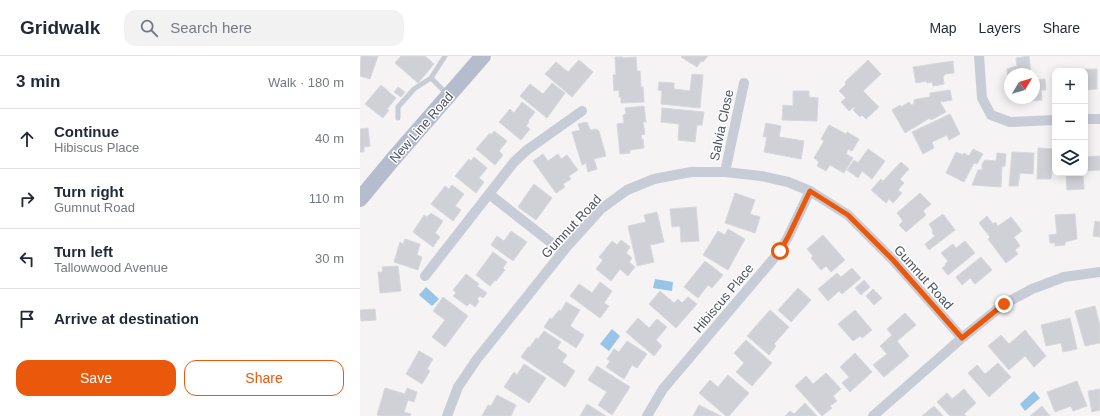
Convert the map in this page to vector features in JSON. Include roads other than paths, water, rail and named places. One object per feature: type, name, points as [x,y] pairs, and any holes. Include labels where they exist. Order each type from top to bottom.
[{"type":"main road","name":"New Line Road","points":[[360,199],[483,56]]},
{"type":"street","points":[[979,56],[982,98],[991,115],[1010,122],[1052,120]]},
{"type":"street","name":"Salvia Close","points":[[725,172],[744,83]]},
{"type":"street","points":[[425,276],[514,162],[527,150],[582,111]]},
{"type":"street","points":[[1088,119],[1100,119]]},
{"type":"street","name":"Gumnut Road","points":[[447,416],[458,387],[477,359],[562,252],[601,209],[627,190],[654,179],[691,172],[725,172],[761,176],[788,182],[810,191],[848,215],[893,260],[962,338]]},
{"type":"street","name":"Hibiscus Place","points":[[647,416],[663,389],[780,251],[810,191]]},
{"type":"street","points":[[489,194],[562,252]]},
{"type":"street","points":[[873,416],[962,338],[1004,304],[1032,289],[1064,277],[1100,272]]},
{"type":"lane","points":[[398,118],[398,107],[414,89],[431,78],[445,56]]},
{"type":"lane","points":[[431,78],[449,96]]},
{"type":"water","points":[[655,279],[673,282],[672,291],[653,288]]},
{"type":"water","points":[[426,287],[439,299],[432,306],[419,295]]},
{"type":"water","points":[[612,329],[620,336],[609,351],[600,344]]},
{"type":"water","points":[[1034,391],[1040,398],[1025,411],[1020,404]]}]
